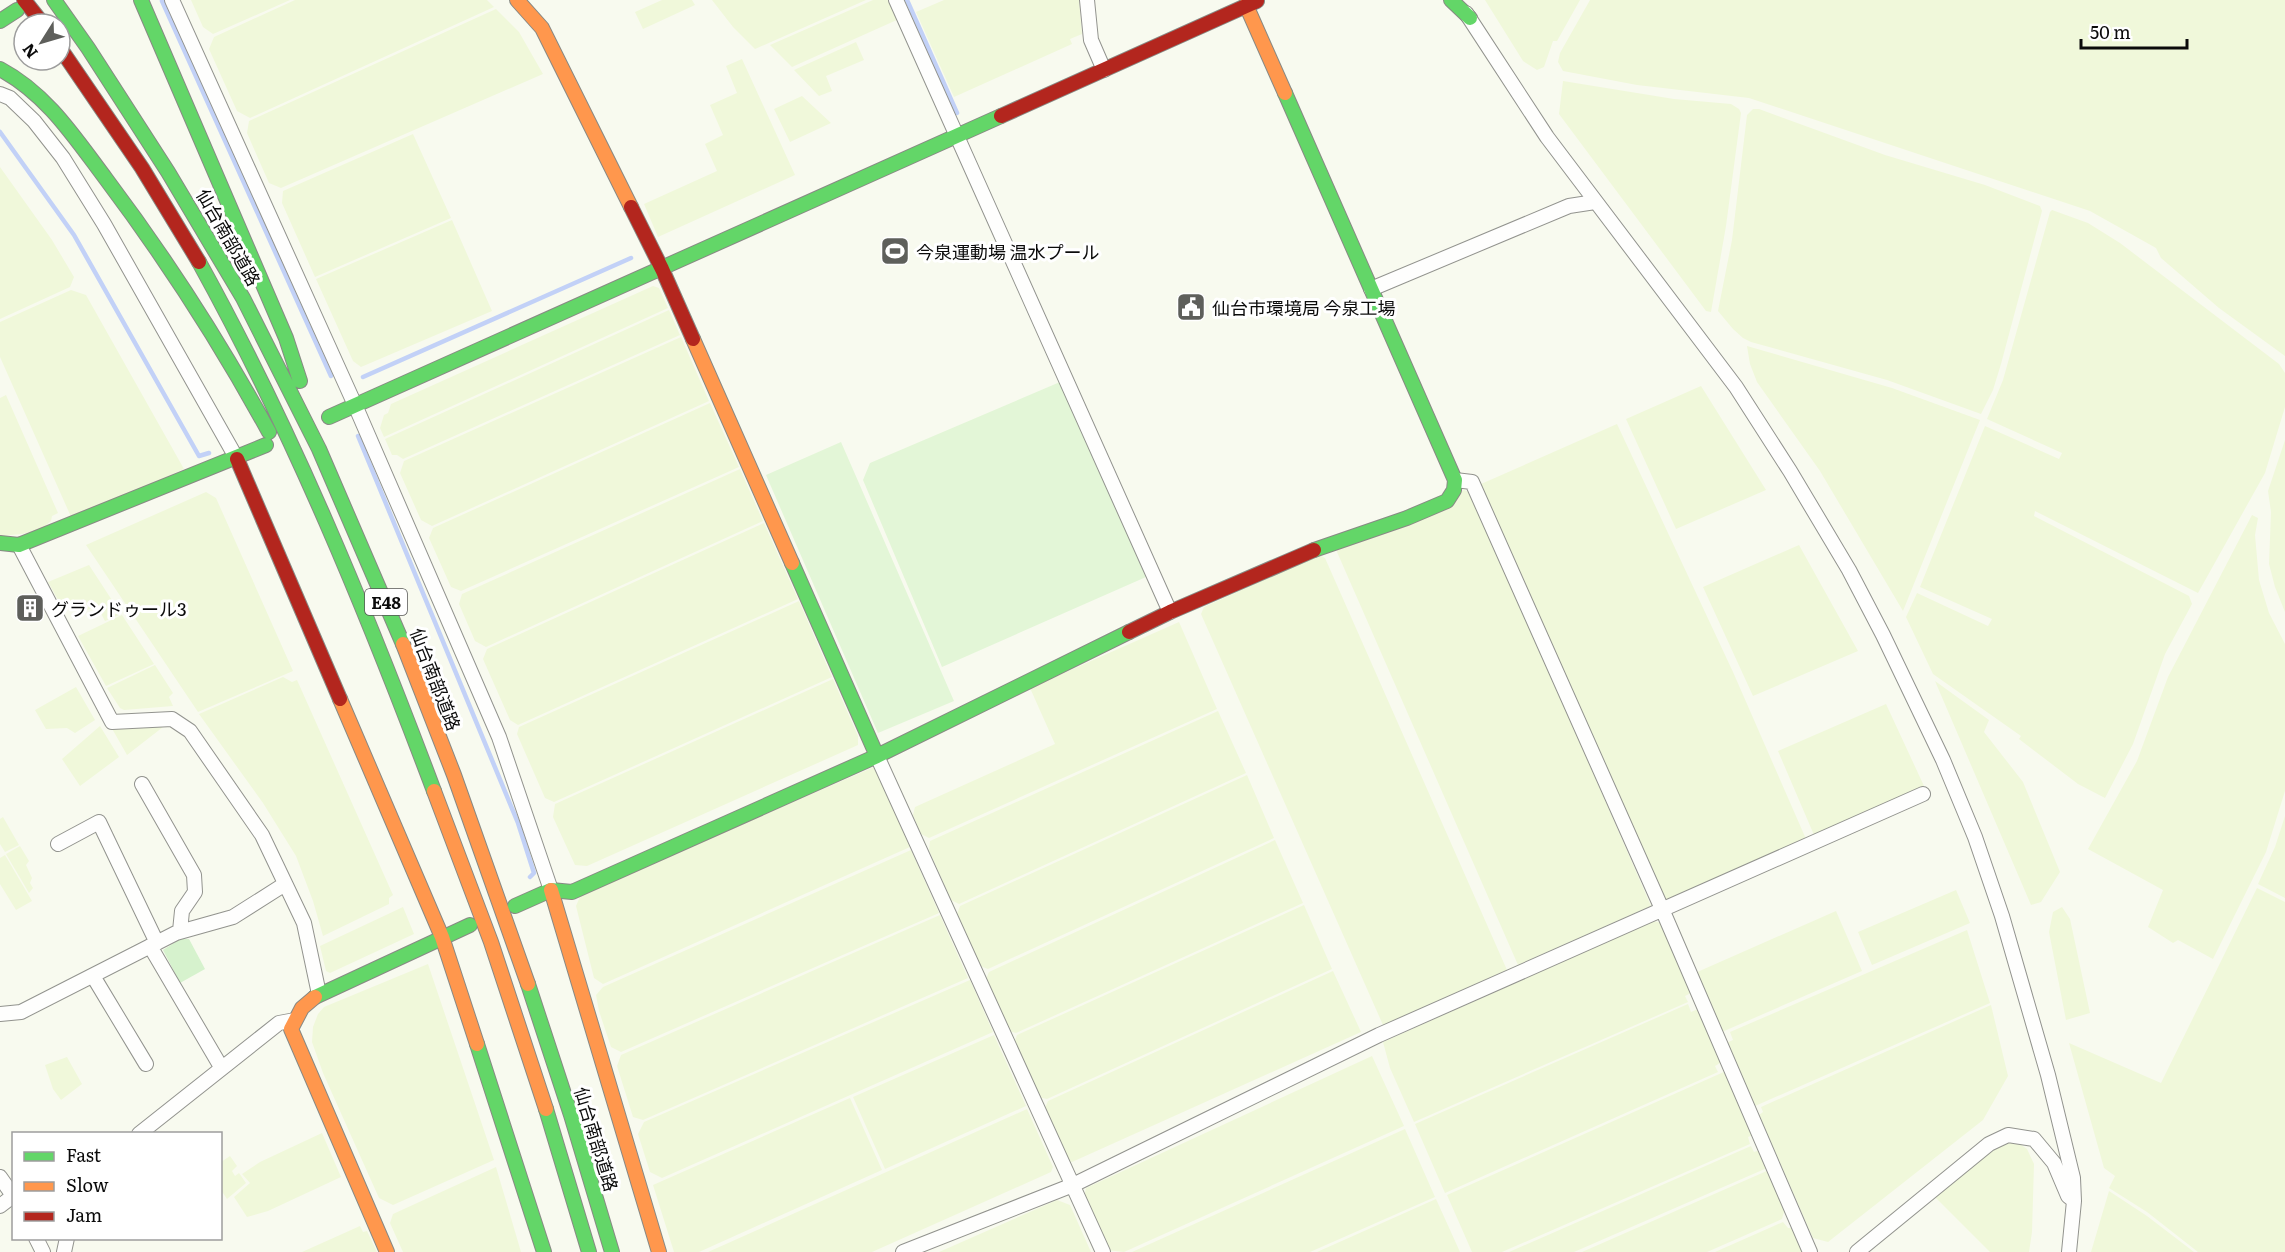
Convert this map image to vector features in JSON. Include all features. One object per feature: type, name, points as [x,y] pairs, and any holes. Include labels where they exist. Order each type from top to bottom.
[{"type":"main road","name":"仙台南部道路","points":[[54,0],[206,231],[254,319],[328,467],[391,612],[508,923],[575,1125],[612,1252]]},
{"type":"main road","points":[[141,0],[286,338],[328,467]]},
{"type":"main road","points":[[517,0],[542,28],[662,268],[877,756]]},
{"type":"main road","points":[[1451,0],[1470,18]]},
{"type":"main road","points":[[329,417],[956,137],[1102,65],[1252,3],[1371,289],[1455,480],[1454,490],[1447,501],[1407,518],[1324,545],[1170,612],[877,756],[572,892],[551,890],[514,906]]},
{"type":"main road","points":[[0,6],[17,4]]},
{"type":"main road","points":[[0,21],[17,4]]},
{"type":"main road","name":"E48","points":[[72,66],[147,175],[188,242],[248,352],[306,473],[381,648],[490,939],[544,1103],[589,1252]]},
{"type":"main road","points":[[0,69],[16,76],[36,93],[67,127],[171,270],[260,414],[381,648]]},
{"type":"main road","points":[[0,543],[19,545],[267,446]]},
{"type":"main road","points":[[237,459],[442,937],[527,1193],[544,1252]]},
{"type":"main road","points":[[551,890],[659,1252]]},
{"type":"main road","points":[[387,1252],[291,1029],[302,1008],[319,994],[470,925]]},
{"type":"street","points":[[172,0],[355,405],[500,737],[551,890]]},
{"type":"street","points":[[896,0],[1170,612]]},
{"type":"street","points":[[1087,0],[1091,40],[1102,65]]},
{"type":"street","points":[[1457,0],[1547,137],[1712,353],[1790,471],[1854,580],[1943,760],[1975,837],[2006,927],[2064,1133],[2073,1178],[2074,1201],[2069,1252]]},
{"type":"street","points":[[0,93],[10,98],[34,121],[63,158],[104,224],[237,459]]},
{"type":"street","points":[[1371,289],[1569,206],[1595,202]]},
{"type":"street","points":[[1455,480],[1472,482],[1662,909],[1810,1252]]},
{"type":"street","points":[[19,545],[112,722],[172,720],[190,731],[262,835],[304,923],[319,994]]},
{"type":"street","points":[[877,756],[1103,1252]]},
{"type":"street","points":[[142,784],[194,875],[195,892],[182,911],[180,932]]},
{"type":"street","points":[[903,1252],[1073,1185],[1379,1035],[1923,794]]},
{"type":"street","points":[[58,843],[99,822],[154,945],[221,1067]]},
{"type":"street","points":[[0,1014],[21,1012],[180,932],[233,917],[285,884]]},
{"type":"street","points":[[93,976],[146,1064]]},
{"type":"street","points":[[141,1132],[279,1023],[296,1020]]},
{"type":"street","points":[[1857,1252],[1989,1144],[2008,1135],[2034,1139],[2054,1163],[2068,1196],[2074,1201]]},
{"type":"street","points":[[0,1177],[12,1195]]},
{"type":"green space","points":[[191,0],[290,0],[213,34],[203,27]]},
{"type":"green space","points":[[295,0],[487,0],[494,7],[250,118],[237,111],[209,49],[214,37]]},
{"type":"green space","points":[[662,0],[692,0],[695,5],[643,29],[635,12]]},
{"type":"green space","points":[[712,0],[866,0],[755,49],[733,27]]},
{"type":"green space","points":[[873,0],[891,0],[899,19],[792,67],[770,45]]},
{"type":"green space","points":[[944,0],[1079,0],[1082,34],[1070,39],[1072,44],[954,97],[916,12]]},
{"type":"green space","points":[[1485,0],[1580,0],[1557,41],[1553,41],[1544,67],[1537,70],[1523,61]]},
{"type":"green space","points":[[1590,0],[2285,0],[2285,356],[2219,308],[2161,258],[2156,248],[2090,211],[1749,98],[1637,85],[1563,71],[1558,62],[1560,53]]},
{"type":"green space","points":[[496,9],[519,32],[543,74],[281,188],[269,183],[247,133],[249,121]]},
{"type":"green space","points":[[856,42],[864,60],[826,76],[832,91],[819,96],[794,70]]},
{"type":"green space","points":[[742,59],[795,175],[658,237],[644,204],[717,171],[705,144],[723,135],[710,105],[737,93],[726,66]]},
{"type":"green space","points":[[1563,81],[1674,99],[1731,104],[1739,109],[1741,113],[1726,226],[1711,312],[1706,311],[1559,114]]},
{"type":"green space","points":[[802,96],[831,123],[790,142],[774,109]]},
{"type":"green space","points":[[1753,109],[1759,109],[1885,155],[1985,185],[2040,206],[2042,211],[2001,364],[1993,390],[1981,414],[1887,380],[1751,342],[1733,329],[1718,311],[1732,240],[1747,115]]},
{"type":"green space","points":[[413,134],[451,218],[315,277],[282,203],[283,191]]},
{"type":"green space","points":[[0,167],[52,240],[74,277],[70,287],[0,319]]},
{"type":"green space","points":[[2052,210],[2088,223],[2120,243],[2279,364],[2285,373],[2285,407],[2265,473],[2198,593],[2035,511],[2034,516],[2189,596],[2192,604],[2165,654],[2133,744],[2105,798],[2078,784],[2019,739],[2021,736],[1933,674],[1906,617],[1917,593],[1988,626],[1992,619],[1920,587],[1985,426],[2059,459],[2062,453],[1987,419],[2003,380]]},
{"type":"green space","points":[[452,220],[492,311],[361,367],[353,361],[316,279]]},
{"type":"green space","points":[[653,286],[659,288],[668,308],[384,437],[380,428],[391,404]]},
{"type":"green space","points":[[71,290],[86,295],[184,469],[72,519],[0,357],[0,322]]},
{"type":"green space","points":[[669,310],[680,335],[403,459],[392,455],[385,439]]},
{"type":"green space","points":[[681,337],[709,401],[432,526],[421,520],[400,473],[404,461]]},
{"type":"green space","points":[[1747,346],[1892,388],[1980,420],[1903,611],[1820,471],[1757,382],[1750,364]]},
{"type":"green space","points":[[1060,382],[1146,577],[942,667],[863,480],[870,463]]},
{"type":"green space","points":[[1701,386],[1766,490],[1676,529],[1626,419]]},
{"type":"green space","points":[[6,395],[58,513],[52,516],[51,521],[42,529],[0,536],[0,398]]},
{"type":"green space","points":[[710,403],[739,467],[461,591],[451,587],[429,538],[433,528]]},
{"type":"green space","points":[[1617,424],[1733,672],[1806,839],[1665,900],[1659,894],[1492,515],[1481,484]]},
{"type":"green space","points":[[2285,440],[2285,612],[2269,564],[2271,512],[2268,491]]},
{"type":"green space","points":[[841,442],[954,701],[878,733],[766,475]]},
{"type":"green space","points":[[740,469],[763,521],[486,647],[475,641],[459,604],[462,594]]},
{"type":"green space","points":[[1464,490],[1471,493],[1651,906],[1518,965],[1337,552],[1338,547]]},
{"type":"green space","points":[[206,492],[216,498],[293,671],[198,712],[86,545]]},
{"type":"green space","points":[[2252,515],[2258,518],[2255,535],[2259,580],[2269,613],[2285,644],[2285,791],[2266,852],[2213,959],[2178,940],[2173,943],[2148,927],[2163,890],[2088,849],[2137,761],[2168,677]]},
{"type":"green space","points":[[764,523],[798,599],[518,725],[510,720],[483,659],[487,649]]},
{"type":"green space","points":[[1799,545],[1858,651],[1753,696],[1703,587]]},
{"type":"green space","points":[[1319,555],[1325,558],[1507,970],[1383,1025],[1201,614],[1204,607]]},
{"type":"green space","points":[[89,565],[121,614],[105,621],[97,606],[87,610],[82,600],[62,607],[48,582]]},
{"type":"green space","points":[[799,601],[832,677],[554,802],[545,798],[517,734],[519,727]]},
{"type":"green space","points":[[122,615],[154,664],[106,686],[78,636]]},
{"type":"green space","points":[[1179,622],[1217,709],[929,838],[921,834],[913,815],[915,807],[1055,744],[1030,688]]},
{"type":"green space","points":[[155,665],[173,693],[169,697],[173,706],[124,710],[120,708],[107,688]]},
{"type":"green space","points":[[283,677],[292,682],[297,680],[393,895],[389,898],[389,904],[323,936],[296,856],[263,803],[199,714]]},
{"type":"green space","points":[[833,679],[858,736],[858,745],[587,866],[575,865],[553,817],[555,804]]},
{"type":"green space","points":[[1935,681],[1989,720],[1984,732],[2023,782],[2060,872],[2041,902],[2031,905]]},
{"type":"green space","points":[[76,687],[95,720],[75,733],[67,728],[46,729],[35,710]]},
{"type":"green space","points":[[1886,704],[1924,786],[1814,835],[1778,751]]},
{"type":"green space","points":[[1218,711],[1246,773],[959,904],[951,900],[929,850],[930,841]]},
{"type":"green space","points":[[172,720],[127,755],[110,725]]},
{"type":"green space","points":[[100,726],[119,757],[80,786],[62,759]]},
{"type":"green space","points":[[874,767],[910,847],[603,984],[594,978],[576,906],[581,894]]},
{"type":"green space","points":[[1247,775],[1274,838],[988,969],[980,966],[957,914],[960,906]]},
{"type":"green space","points":[[2285,816],[2285,898],[2258,884],[2275,847]]},
{"type":"green space","points":[[3,817],[19,845],[5,852],[0,844],[0,819]]},
{"type":"green space","points":[[1275,840],[1303,903],[1016,1033],[1009,1031],[986,979],[989,972]]},
{"type":"green space","points":[[20,846],[29,861],[26,865],[32,878],[30,883],[33,888],[29,893],[6,854]]},
{"type":"green space","points":[[911,850],[939,913],[621,1052],[611,1047],[596,995],[603,987]]},
{"type":"green space","points":[[5,855],[32,901],[16,910],[0,884],[0,858]]},
{"type":"green space","points":[[2257,888],[2285,902],[2285,1252],[2198,1252],[2147,1212],[2109,1188],[2115,1176],[2104,1168],[2069,1043],[2161,1083]]},
{"type":"green space","points":[[1956,890],[1970,923],[1872,965],[1858,932]]},
{"type":"green space","points":[[1304,905],[1332,969],[1047,1099],[1038,1097],[1014,1043],[1017,1035]]},
{"type":"green space","points":[[403,907],[414,934],[330,973],[326,971],[320,946]]},
{"type":"green space","points":[[2062,907],[2070,919],[2090,1013],[2066,1020],[2049,932],[2053,912]]},
{"type":"green space","points":[[1836,911],[1862,971],[1722,1032],[1695,973]]},
{"type":"green space","points":[[940,915],[968,978],[643,1120],[633,1117],[617,1066],[621,1055]]},
{"type":"green space","points":[[1654,921],[1661,923],[1691,993],[1685,996],[1688,1002],[1414,1122],[1390,1068],[1383,1042]]},
{"type":"green space","points":[[1967,930],[1990,1003],[1755,1106],[1726,1043],[1733,1040],[1730,1032]]},
{"type":"green space","points":[[180,939],[189,939],[205,969],[180,983],[163,950]]},
{"type":"green space","points":[[428,964],[494,1160],[393,1205],[379,1198],[323,1073],[312,1042],[313,1027],[318,1014],[324,1007]]},
{"type":"green space","points":[[1333,971],[1361,1032],[1072,1162],[1066,1160],[1044,1110],[1048,1101]]},
{"type":"green space","points":[[970,980],[993,1032],[662,1178],[650,1172],[638,1134],[644,1122]]},
{"type":"green space","points":[[1688,1004],[1691,1012],[1698,1009],[1722,1062],[1715,1066],[1718,1072],[1445,1193],[1415,1124]]},
{"type":"green space","points":[[1991,1005],[2008,1076],[1983,1120],[1828,1242],[1813,1238],[1759,1115],[1763,1112],[1761,1107]]},
{"type":"green space","points":[[994,1035],[1026,1106],[885,1169],[853,1097]]},
{"type":"green space","points":[[1372,1056],[1404,1126],[1124,1252],[1107,1250],[1084,1197],[1086,1188]]},
{"type":"green space","points":[[67,1057],[82,1084],[61,1100],[53,1089],[45,1065]]},
{"type":"green space","points":[[1726,1071],[1753,1135],[1748,1137],[1750,1144],[1502,1252],[1472,1252],[1447,1195]]},
{"type":"green space","points":[[850,1098],[882,1170],[699,1252],[674,1252],[653,1185]]},
{"type":"green space","points":[[1027,1109],[1053,1167],[1051,1172],[872,1252],[708,1252]]},
{"type":"green space","points":[[1405,1129],[1435,1197],[1310,1252],[1132,1252]]},
{"type":"green space","points":[[322,1133],[341,1177],[268,1211],[247,1217],[234,1197],[250,1183],[242,1174],[260,1162]]},
{"type":"green space","points":[[2014,1140],[2027,1149],[2034,1164],[2032,1232],[2029,1252],[1990,1252],[1930,1192],[1992,1142]]},
{"type":"green space","points":[[1751,1146],[1754,1152],[1760,1150],[1767,1168],[1574,1252],[1509,1252]]},
{"type":"green space","points":[[230,1156],[237,1166],[232,1171],[235,1176],[239,1173],[246,1183],[227,1199],[222,1192],[222,1161]]},
{"type":"green space","points":[[496,1167],[521,1252],[403,1252],[390,1223],[393,1214]]},
{"type":"green space","points":[[1769,1170],[1785,1208],[1782,1219],[1707,1252],[1582,1252]]},
{"type":"green space","points":[[2109,1191],[2147,1216],[2194,1252],[2091,1252]]},
{"type":"green space","points":[[1436,1199],[1460,1252],[1317,1252]]},
{"type":"green space","points":[[1057,1200],[1070,1205],[1091,1252],[939,1252]]},
{"type":"green space","points":[[1783,1222],[1788,1228],[1794,1228],[1804,1252],[1715,1252]]},
{"type":"green space","points":[[360,1226],[363,1232],[367,1231],[377,1252],[302,1252]]},
{"type":"waterway","points":[[907,0],[957,113]]},
{"type":"waterway","points":[[162,1],[331,376]]},
{"type":"waterway","points":[[0,132],[74,235],[199,456],[209,453]]},
{"type":"waterway","points":[[363,377],[631,258]]},
{"type":"waterway","points":[[358,436],[518,823],[534,873],[530,877]]},
{"type":"traffic: fast","points":[[54,0],[88,48],[168,172],[243,298],[319,449],[403,644]]},
{"type":"traffic: fast","points":[[141,0],[286,338],[300,381]]},
{"type":"traffic: fast","points":[[1451,0],[1470,18]]},
{"type":"traffic: fast","points":[[0,21],[17,10]]},
{"type":"traffic: fast","points":[[0,69],[17,79],[46,104],[106,179],[192,303],[269,432]]},
{"type":"traffic: fast","points":[[1285,93],[1455,480],[1454,490],[1447,501],[1407,518],[1314,550]]},
{"type":"traffic: fast","points":[[329,417],[1001,116]]},
{"type":"traffic: fast","points":[[199,262],[297,456],[355,589],[434,791]]},
{"type":"traffic: fast","points":[[0,543],[19,545],[266,445]]},
{"type":"traffic: fast","points":[[792,563],[877,756]]},
{"type":"traffic: fast","points":[[515,906],[551,890],[572,892],[877,756],[1129,632]]},
{"type":"traffic: fast","points":[[315,997],[470,925]]},
{"type":"traffic: fast","points":[[528,984],[571,1115],[612,1252]]},
{"type":"traffic: fast","points":[[477,1044],[544,1252]]},
{"type":"traffic: fast","points":[[546,1109],[589,1252]]},
{"type":"traffic: slow","points":[[517,0],[542,28],[631,207]]},
{"type":"traffic: slow","points":[[1246,5],[1285,93]]},
{"type":"traffic: slow","points":[[693,339],[792,563]]},
{"type":"traffic: slow","points":[[403,644],[454,775],[528,984]]},
{"type":"traffic: slow","points":[[340,699],[442,937],[477,1044]]},
{"type":"traffic: slow","points":[[434,791],[491,942],[546,1109]]},
{"type":"traffic: slow","points":[[551,890],[659,1252]]},
{"type":"traffic: slow","points":[[315,997],[302,1008],[291,1029],[387,1252]]},
{"type":"traffic: jam","points":[[24,0],[34,12]]},
{"type":"traffic: jam","points":[[1001,116],[1257,1]]},
{"type":"traffic: jam","points":[[72,66],[142,168],[199,262]]},
{"type":"traffic: jam","points":[[631,207],[693,339]]},
{"type":"traffic: jam","points":[[237,459],[340,699]]},
{"type":"traffic: jam","points":[[1129,632],[1314,550]]},
{"type":"place","name":"今泉運動場 温水プール","points":[[895,251]]},
{"type":"place","name":"仙台市環境局 今泉工場","points":[[1191,307]]},
{"type":"place","name":"グランドゥール3","points":[[30,608]]}]
